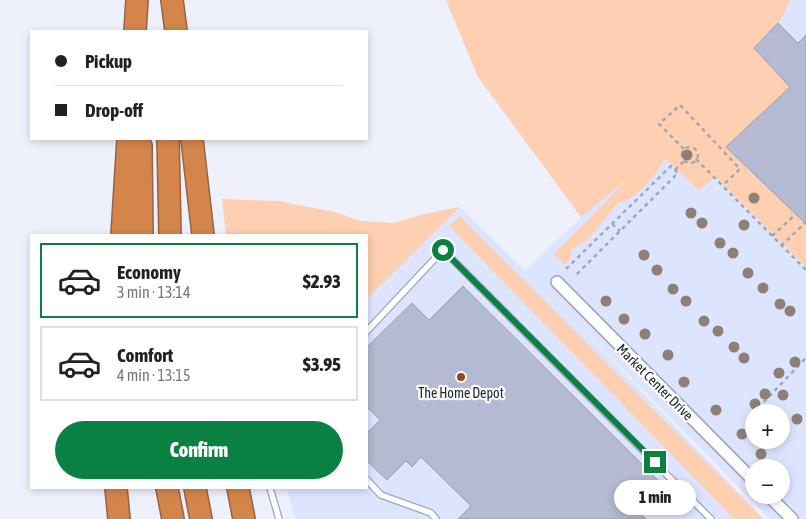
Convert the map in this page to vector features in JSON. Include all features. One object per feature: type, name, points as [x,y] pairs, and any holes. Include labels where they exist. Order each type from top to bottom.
[{"type":"highway","points":[[135,30],[139,0]]},
{"type":"highway","points":[[139,0],[140,30]]},
{"type":"highway","points":[[168,0],[168,30]]},
{"type":"highway","points":[[172,0],[176,30]]},
{"type":"highway","points":[[122,234],[128,140]]},
{"type":"highway","points":[[140,140],[142,234]]},
{"type":"highway","points":[[168,140],[170,234]]},
{"type":"highway","points":[[192,140],[203,234]]},
{"type":"highway","points":[[116,489],[119,519]]},
{"type":"highway","points":[[168,489],[173,519]]},
{"type":"highway","points":[[195,489],[201,519]]},
{"type":"highway","points":[[238,489],[244,519]]},
{"type":"street","name":"Market Center Drive","points":[[557,282],[745,472]]},
{"type":"street","points":[[777,504],[792,519]]},
{"type":"lane","points":[[368,330],[443,250],[712,519]]},
{"type":"lane","points":[[368,481],[382,495],[431,513],[436,519]]},
{"type":"lane","points":[[270,489],[280,519]]},
{"type":"path","points":[[684,150],[659,124],[680,105],[740,169],[722,186]]},
{"type":"path","points":[[696,159],[692,162],[685,160],[682,156],[684,150],[688,147],[693,148],[697,154],[696,159],[806,270]]},
{"type":"path","points":[[675,170],[685,160]]},
{"type":"path","points":[[566,270],[671,166],[678,173],[574,277]]},
{"type":"path","points":[[772,236],[796,214]]},
{"type":"path","points":[[781,246],[804,223]]},
{"type":"path","points":[[612,224],[620,231]]},
{"type":"path","points":[[762,404],[806,358]]},
{"type":"shaded area","points":[[446,0],[806,0],[806,519],[770,519],[755,504],[790,504],[790,459],[745,459],[745,494],[566,312],[745,499],[745,504],[750,504],[764,519],[296,519],[286,489],[368,489],[368,298],[460,207],[525,271],[581,217],[478,77]]},
{"type":"shaded area","points":[[446,0],[789,0],[790,2],[778,23],[754,48],[790,87],[726,147],[806,225],[806,267],[716,177],[699,190],[665,158],[646,185],[626,201],[619,202],[587,240],[572,249],[570,260],[564,264],[554,254],[629,178],[581,217],[478,77]]},
{"type":"shaded area","points":[[222,199],[278,201],[335,212],[360,221],[393,223],[424,214],[460,207],[368,298],[368,234],[226,234]]},
{"type":"shaded area","points":[[460,216],[745,501],[745,504],[748,504],[763,519],[734,519],[449,226]]},
{"type":"building","points":[[778,23],[798,43],[806,35],[806,224],[726,147],[790,87],[754,48]]},
{"type":"building","name":"The Home Depot","points":[[463,286],[666,488],[640,513],[646,519],[458,519],[471,506],[421,457],[412,467],[406,461],[387,480],[368,462],[368,432],[380,420],[368,408],[368,346],[412,303],[429,320]]},
{"type":"place","name":"The Home Depot","points":[[461,377]]},
{"type":"route","points":[[443,250],[655,462]]}]
